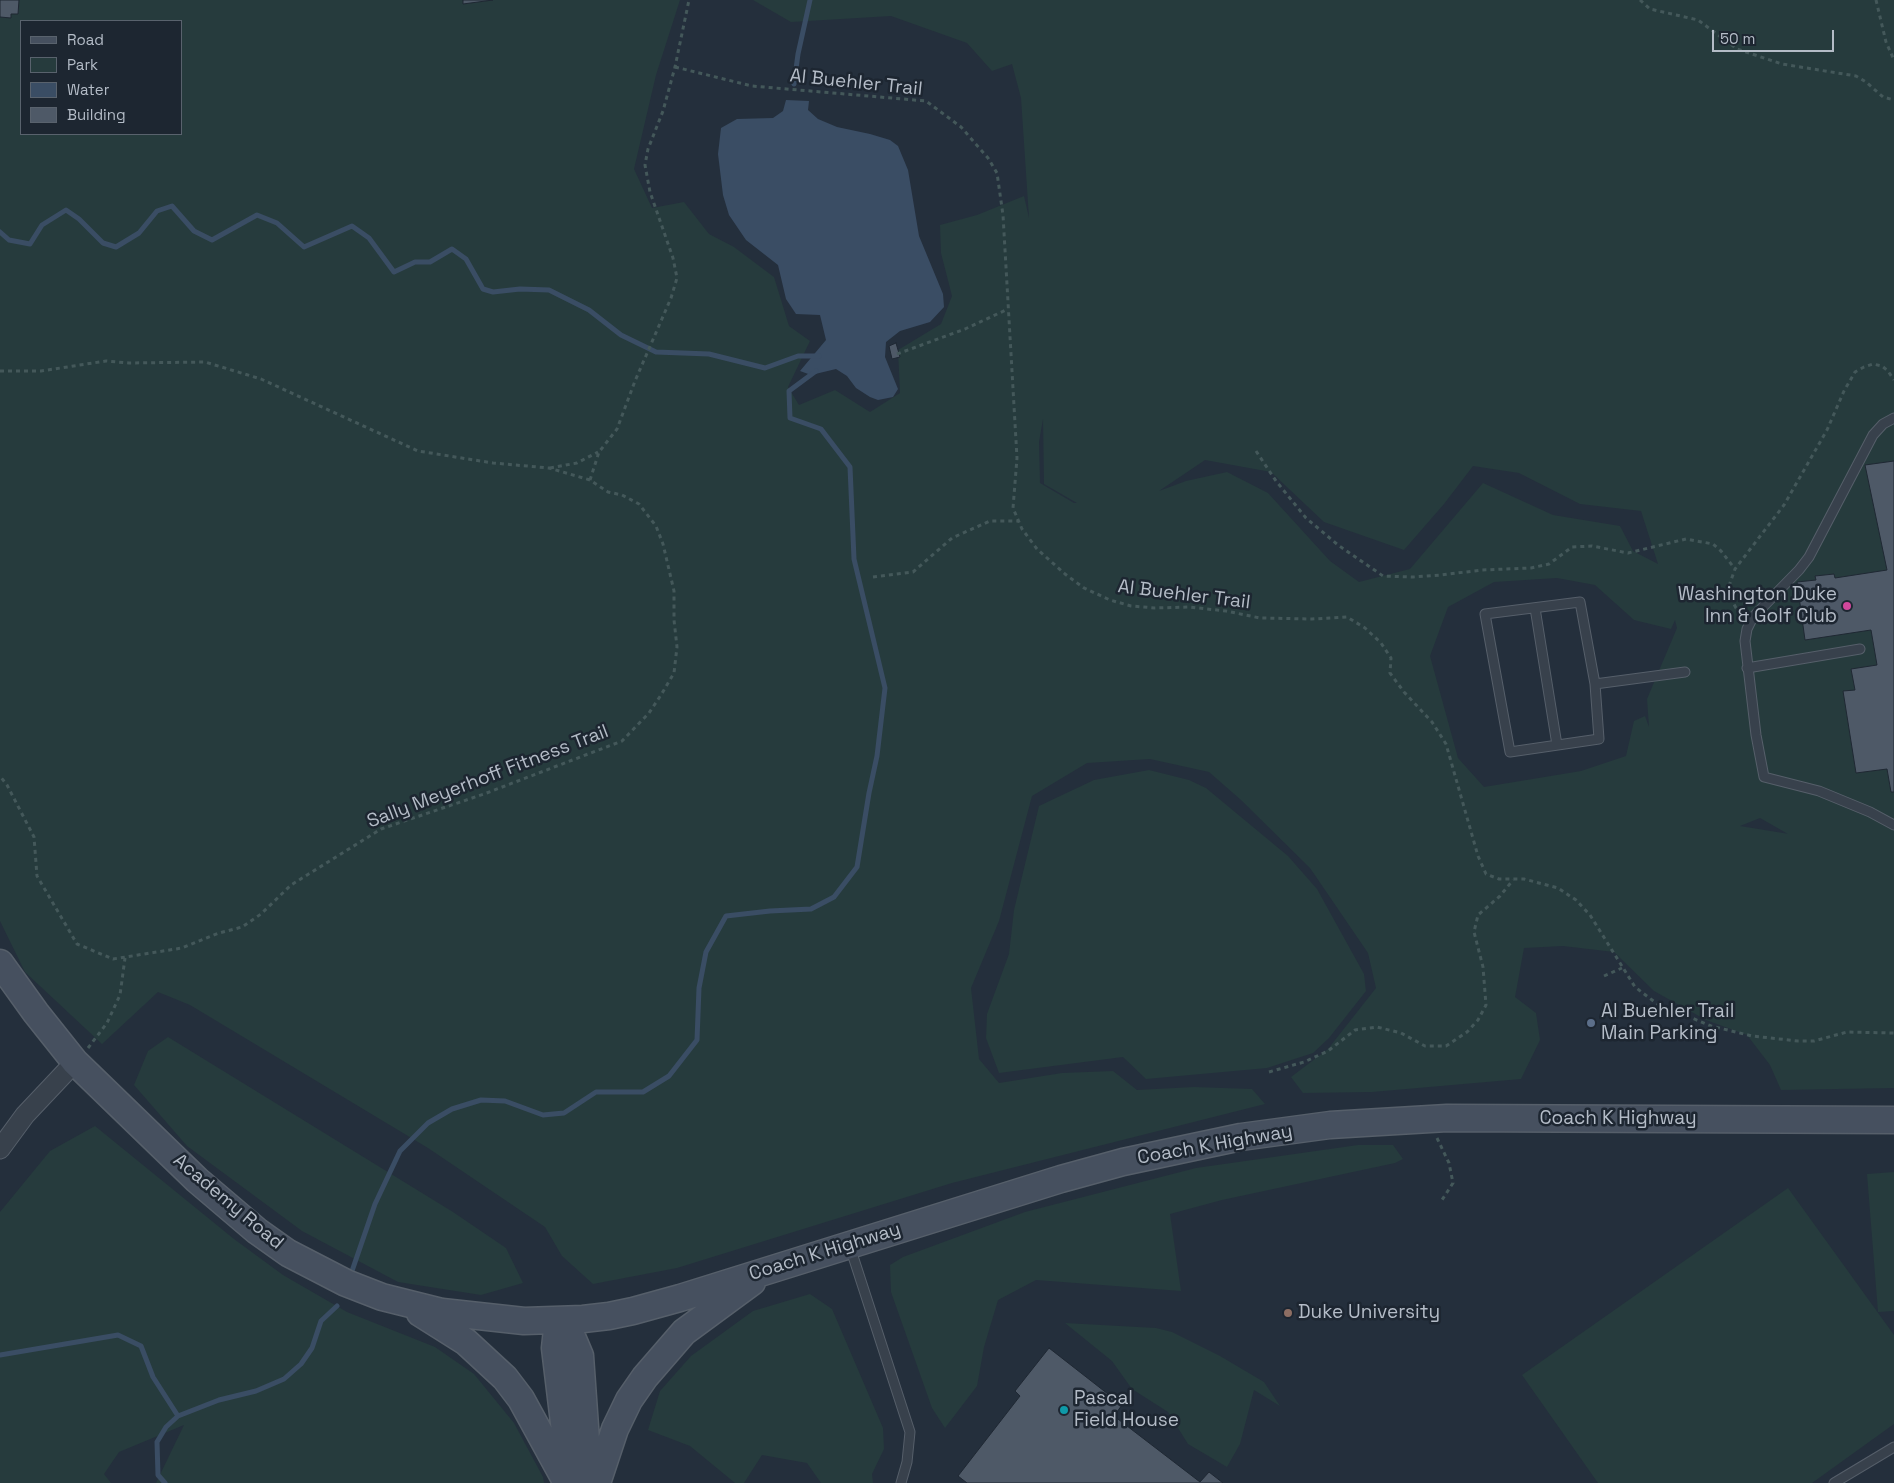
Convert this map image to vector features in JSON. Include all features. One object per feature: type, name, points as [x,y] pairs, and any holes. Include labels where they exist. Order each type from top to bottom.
[{"type":"main road","name":"Academy Road","points":[[0,963],[36,1014],[75,1062],[197,1180],[257,1231],[288,1253],[346,1283],[407,1304],[442,1312],[480,1317],[524,1321],[558,1320]]},
{"type":"main road","name":"Coach K Highway","points":[[558,1320],[602,1317],[680,1298],[1061,1179],[1123,1162],[1241,1137],[1307,1128],[1430,1119],[1894,1120]]},
{"type":"main road","points":[[597,1483],[615,1430],[628,1400],[645,1377],[684,1332],[771,1269]]},
{"type":"main road","points":[[407,1304],[466,1342],[505,1378],[521,1399],[567,1483]]},
{"type":"main road","points":[[558,1320],[555,1348],[574,1483]]},
{"type":"main road","points":[[558,1320],[572,1337],[580,1356],[589,1483]]},
{"type":"street","points":[[0,1149],[24,1115],[75,1062]]},
{"type":"lane","points":[[1894,418],[1883,424],[1874,435],[1809,557],[1753,618],[1747,629],[1744,641],[1756,736],[1764,777],[1820,791],[1870,812],[1894,825]]},
{"type":"lane","points":[[1580,602],[1594,684],[1599,739],[1510,752],[1485,614],[1580,602]]},
{"type":"lane","points":[[1535,608],[1557,745]]},
{"type":"lane","points":[[1747,668],[1860,649]]},
{"type":"lane","points":[[1594,684],[1685,672]]},
{"type":"lane","points":[[849,1245],[910,1432],[907,1462],[901,1483]]},
{"type":"lane","points":[[1834,1483],[1894,1447]]},
{"type":"path","points":[[590,480],[599,452],[617,430],[677,278],[673,258],[650,192],[646,165],[648,149],[663,111],[675,67],[689,0]]},
{"type":"path","points":[[1640,0],[1650,9],[1698,20],[1737,49],[1782,64],[1856,76],[1883,97],[1894,100]]},
{"type":"path","points":[[1876,0],[1886,42],[1894,60]]},
{"type":"path","name":"Al Buehler Trail","points":[[675,67],[745,85],[926,101],[961,127],[988,158],[997,173],[1000,188],[1017,458],[1013,508],[1022,529],[1049,562],[1084,588],[1110,600],[1131,606],[1156,608],[1189,607],[1226,611],[1260,618],[1312,619],[1347,617],[1365,628],[1381,643],[1391,658],[1390,673],[1404,692],[1432,722],[1446,744],[1478,856],[1486,874],[1499,879],[1524,879],[1558,888],[1576,900],[1590,915],[1635,987],[1656,1003],[1720,1028],[1752,1036],[1798,1041],[1814,1041],[1847,1032],[1894,1033]]},
{"type":"path","points":[[897,354],[965,329],[1008,309]]},
{"type":"path","name":"Sally Meyerhoff Fitness Trail","points":[[0,371],[41,371],[106,361],[129,363],[205,362],[261,379],[418,451],[494,463],[549,468],[590,480],[608,492],[622,495],[639,504],[656,526],[663,544],[674,591],[674,620],[677,647],[674,673],[649,714],[622,740],[484,794],[381,829],[291,885],[262,914],[242,927],[219,933],[182,948],[113,959],[78,944],[37,876],[34,838],[7,785],[0,776]]},
{"type":"path","points":[[1753,618],[1736,608],[1729,596],[1729,586],[1735,569],[1784,505],[1827,430],[1855,372],[1873,364],[1882,366],[1894,380]]},
{"type":"path","points":[[1256,451],[1276,481],[1306,518],[1338,545],[1383,576],[1432,576],[1482,570],[1531,568],[1549,564],[1572,547],[1592,546],[1628,553],[1686,539],[1713,544],[1735,569]]},
{"type":"path","points":[[549,468],[577,463],[599,452]]},
{"type":"path","points":[[873,577],[913,572],[952,538],[990,521],[1018,521]]},
{"type":"path","points":[[1269,1072],[1304,1062],[1328,1052],[1354,1030],[1377,1027],[1401,1033],[1425,1046],[1446,1046],[1467,1032],[1478,1020],[1486,1006],[1483,967],[1474,932],[1478,915],[1500,896],[1513,879]]},
{"type":"path","points":[[75,1062],[94,1042],[120,996],[125,958]]},
{"type":"path","points":[[1604,976],[1622,968]]},
{"type":"path","points":[[1430,1119],[1449,1164],[1453,1183],[1440,1203]]},
{"type":"green space","points":[[0,0],[680,0],[656,75],[634,169],[652,208],[684,202],[709,234],[734,247],[774,277],[789,326],[810,341],[788,387],[799,405],[835,390],[870,412],[900,393],[898,350],[941,324],[952,296],[941,253],[940,225],[977,215],[1024,196],[1029,218],[1021,98],[1012,64],[992,71],[967,43],[891,16],[791,22],[753,0],[1894,0],[1894,1088],[1781,1090],[1770,1065],[1747,1035],[1706,1020],[1654,991],[1614,952],[1563,946],[1524,948],[1515,997],[1536,1013],[1540,1040],[1521,1079],[1372,1092],[1303,1093],[1291,1077],[1328,1049],[1376,988],[1368,953],[1310,868],[1241,800],[1209,772],[1150,759],[1087,763],[1032,796],[999,921],[971,988],[979,1059],[999,1083],[1062,1073],[1113,1071],[1137,1090],[1194,1087],[1252,1089],[1265,1104],[952,1183],[677,1268],[593,1284],[562,1256],[545,1227],[428,1148],[190,1005],[158,992],[102,1044],[25,972],[0,921]],"holes":[[[1043,419],[1044,484],[1077,503],[1040,483],[1039,442]],[[1205,460],[1271,472],[1324,522],[1404,550],[1444,504],[1473,466],[1519,473],[1580,504],[1641,511],[1658,564],[1633,551],[1620,526],[1553,515],[1483,483],[1410,569],[1359,582],[1330,561],[1268,493],[1227,472],[1186,481],[1159,491]],[[1557,578],[1595,585],[1634,620],[1671,629],[1675,620],[1677,628],[1647,699],[1649,727],[1645,716],[1634,721],[1626,756],[1581,771],[1484,787],[1458,758],[1430,656],[1448,607],[1494,582]],[[1760,818],[1788,834],[1740,826]]]},
{"type":"green space","points":[[1149,770],[1189,780],[1206,788],[1288,856],[1317,889],[1364,974],[1366,991],[1329,1038],[1313,1053],[1267,1068],[1146,1079],[1123,1057],[999,1073],[986,1038],[987,1014],[1009,954],[1014,910],[1039,806],[1094,780]]},
{"type":"green space","points":[[168,1037],[453,1212],[506,1248],[523,1283],[481,1295],[398,1282],[302,1231],[187,1146],[134,1085],[148,1051]]},
{"type":"green space","points":[[95,1126],[234,1239],[283,1275],[347,1312],[435,1347],[474,1374],[514,1423],[543,1477],[544,1483],[156,1483],[184,1425],[119,1452],[104,1474],[111,1483],[0,1483],[0,1212],[50,1151]]},
{"type":"green space","points":[[1358,1145],[1393,1145],[1403,1159],[1395,1163],[1222,1200],[1170,1214],[1181,1291],[1036,1280],[998,1300],[984,1347],[977,1386],[945,1428],[932,1408],[891,1292],[890,1265],[903,1257],[1025,1212],[1196,1168]]},
{"type":"green space","points":[[1894,1172],[1894,1311],[1878,1312],[1867,1174]]},
{"type":"green space","points":[[1788,1188],[1894,1335],[1894,1424],[1812,1483],[1598,1483],[1522,1375]]},
{"type":"green space","points":[[810,1294],[832,1309],[883,1428],[884,1449],[872,1474],[873,1483],[821,1483],[807,1463],[762,1455],[744,1483],[735,1483],[690,1446],[648,1430],[660,1391],[691,1356],[753,1311]]},
{"type":"green space","points":[[1065,1323],[1156,1328],[1172,1332],[1220,1356],[1264,1382],[1280,1406],[1254,1390],[1240,1444],[1227,1467],[1188,1444],[1168,1412],[1132,1389],[1112,1361]]},
{"type":"water","points":[[786,100],[809,101],[808,110],[818,119],[837,127],[890,140],[898,146],[908,170],[919,236],[943,294],[944,307],[930,322],[900,331],[886,342],[885,357],[898,389],[893,397],[878,400],[870,397],[856,388],[847,376],[836,369],[811,375],[800,371],[826,340],[820,315],[796,314],[786,299],[778,265],[746,240],[729,215],[723,195],[718,154],[721,128],[737,119],[773,118],[783,111]]},
{"type":"building","points":[[0,0],[19,0],[18,14],[11,14],[11,18],[0,17]]},
{"type":"building","points":[[463,0],[493,0],[463,4]]},
{"type":"building","points":[[896,343],[900,357],[892,359],[889,346]]},
{"type":"building","name":"Washington Duke Inn & Golf Club","points":[[1894,461],[1894,792],[1891,792],[1887,769],[1856,773],[1843,691],[1855,690],[1851,669],[1877,665],[1871,630],[1805,640],[1797,582],[1816,580],[1815,576],[1834,574],[1835,578],[1887,570],[1865,465]]},
{"type":"building","name":"Pascal Field House","points":[[1049,1348],[1122,1405],[1114,1416],[1200,1482],[1209,1472],[1223,1483],[967,1483],[958,1476],[1020,1396],[1015,1391]]},
{"type":"waterway","points":[[794,84],[798,54],[810,0]]},
{"type":"waterway","points":[[0,232],[9,240],[30,244],[42,225],[66,210],[79,219],[103,243],[116,247],[139,233],[157,211],[172,206],[194,231],[212,240],[257,215],[277,223],[304,247],[352,226],[369,238],[394,272],[415,262],[430,262],[452,249],[466,259],[483,289],[493,292],[520,289],[549,290],[589,310],[621,335],[656,352],[709,354],[765,368],[798,356],[819,356]]},
{"type":"waterway","points":[[352,1271],[375,1204],[400,1151],[428,1123],[452,1109],[481,1100],[505,1101],[543,1115],[564,1113],[596,1092],[643,1092],[669,1076],[697,1040],[699,988],[706,952],[726,916],[811,909],[834,897],[857,867],[877,756],[885,688],[854,559],[850,467],[821,429],[790,418],[789,391],[816,371]]},
{"type":"waterway","points":[[165,1483],[158,1475],[157,1442],[166,1427],[178,1416],[219,1400],[256,1391],[284,1379],[301,1364],[312,1348],[321,1321],[337,1306]]},
{"type":"waterway","points":[[0,1355],[118,1335],[141,1346],[153,1377],[178,1416]]},
{"type":"place","name":"Washington Duke Inn & Golf Club","points":[[1847,606]]},
{"type":"place","name":"Al Buehler Trail Main Parking","points":[[1591,1023]]},
{"type":"place","name":"Duke University","points":[[1288,1313]]},
{"type":"place","name":"Pascal Field House","points":[[1064,1410]]}]
